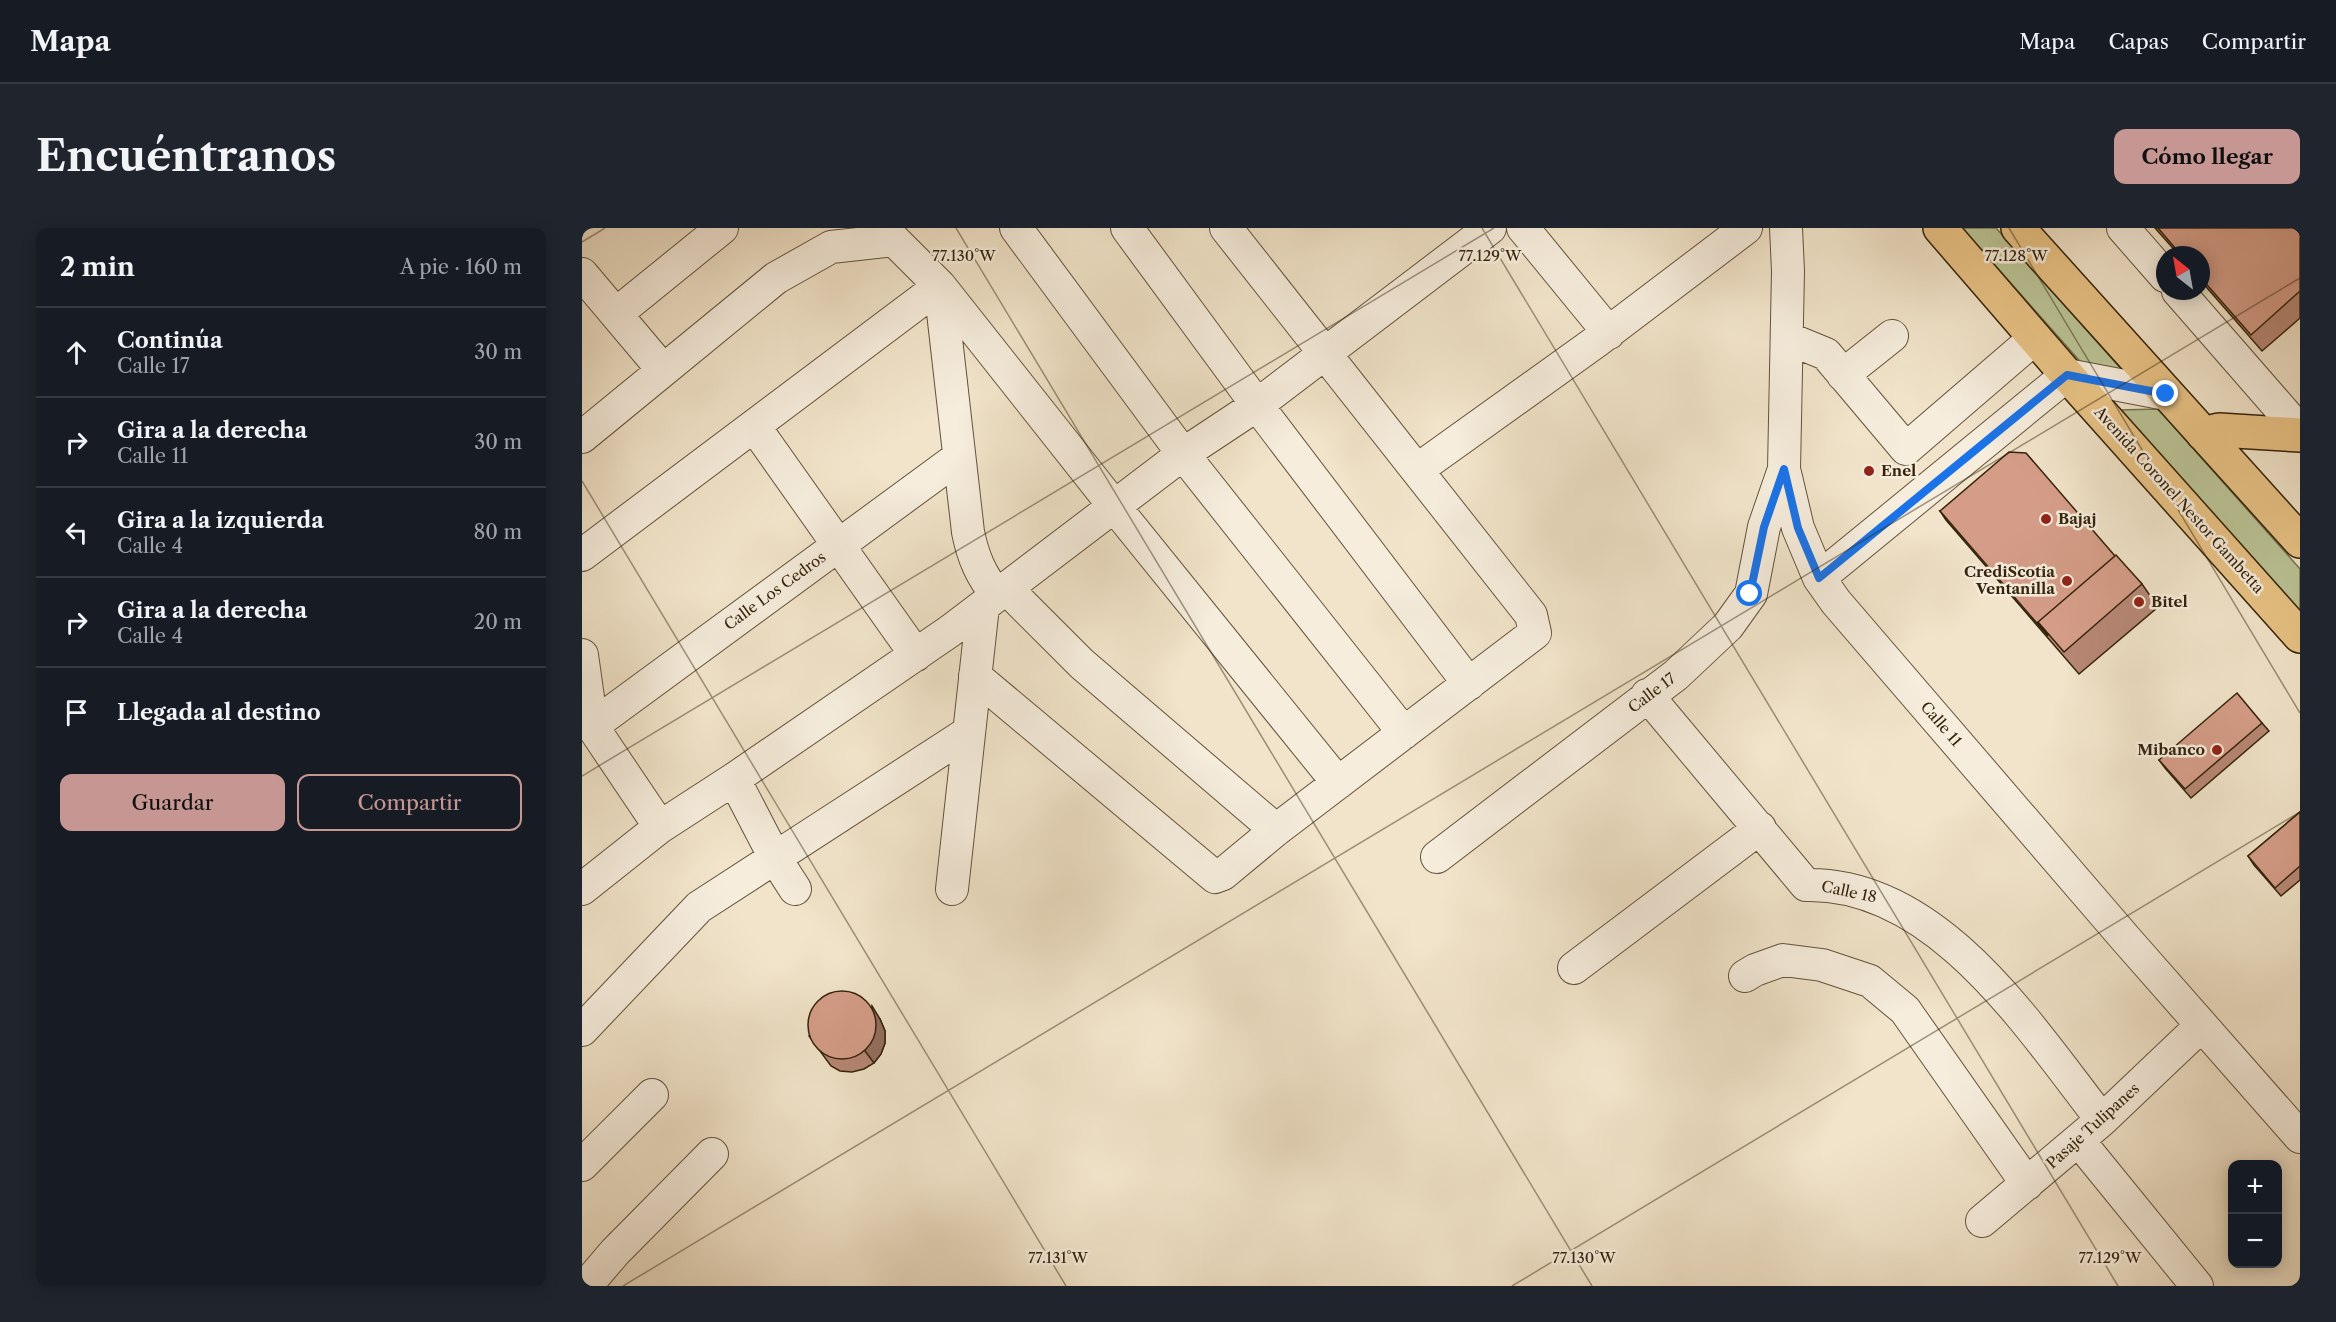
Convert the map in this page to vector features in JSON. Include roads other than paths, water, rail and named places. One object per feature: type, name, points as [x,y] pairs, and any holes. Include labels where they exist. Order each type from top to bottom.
[{"type":"highway","name":"Avenida Coronel Nestor Gambetta","points":[[1940,228],[2067,375],[2300,636]]},
{"type":"highway","points":[[2018,228],[2300,541]]},
{"type":"highway","points":[[2203,434],[2296,420]]},
{"type":"street","points":[[616,314],[722,228]]},
{"type":"street","points":[[1016,228],[1183,454],[1404,733]]},
{"type":"street","points":[[1128,228],[1257,405],[1469,684]]},
{"type":"street","points":[[975,676],[1215,877],[1223,874],[1276,830],[1535,633],[1531,615],[1226,228]]},
{"type":"street","points":[[582,889],[660,827],[916,655],[1183,454],[1257,405],[1490,228]]},
{"type":"street","points":[[1523,228],[1609,333]]},
{"type":"street","name":"Calle 11","points":[[1786,228],[1788,271],[1784,469],[1798,528],[1819,578],[1836,602],[2201,1026],[2300,1137]]},
{"type":"street","points":[[2123,228],[2156,266]]},
{"type":"street","points":[[1417,470],[1609,333],[1729,233]]},
{"type":"street","points":[[582,436],[776,278],[831,247],[894,240],[940,286],[1338,783]]},
{"type":"street","points":[[582,274],[663,370]]},
{"type":"street","points":[[582,555],[940,286]]},
{"type":"street","points":[[940,286],[959,457],[973,556],[985,581],[995,597],[1082,664],[1276,830]]},
{"type":"street","points":[[2186,300],[2296,420]]},
{"type":"street","points":[[1844,375],[1892,336]]},
{"type":"street","points":[[1786,338],[1826,354],[1906,449],[2035,338]]},
{"type":"street","points":[[1819,578],[2067,375],[2166,394]]},
{"type":"street","points":[[754,426],[916,655]]},
{"type":"street","name":"Calle Los Cedros","points":[[592,726],[959,457]]},
{"type":"street","name":"Calle 17","points":[[1437,857],[1676,675],[1728,626],[1750,594],[1764,527],[1784,469]]},
{"type":"street","points":[[952,889],[975,676],[995,597]]},
{"type":"street","points":[[582,655],[592,726],[660,827]]},
{"type":"street","name":"Calle 18","points":[[1647,696],[1806,885],[1827,885],[1850,890],[1892,903],[1924,921],[1958,949],[2018,1012],[2102,1120]]},
{"type":"street","points":[[582,1030],[699,907],[969,732]]},
{"type":"street","points":[[734,779],[775,858],[795,889]]},
{"type":"street","points":[[1574,968],[1760,828]]},
{"type":"street","points":[[1745,976],[1783,960],[1822,965],[1870,981],[1905,1010],[2027,1184]]},
{"type":"street","name":"Pasaje Tulipanes","points":[[1982,1221],[2079,1141],[2201,1026]]},
{"type":"street","points":[[582,1165],[652,1095]]},
{"type":"street","points":[[2079,1141],[2197,1286]]},
{"type":"street","points":[[586,1286],[615,1252],[712,1154]]},
{"type":"place","name":"Enel","points":[[1869,471]]},
{"type":"place","name":"Bajaj","points":[[2046,519]]},
{"type":"place","name":"CrediScotia Ventanilla","points":[[2067,581]]},
{"type":"place","name":"Bitel","points":[[2139,602]]},
{"type":"place","name":"Mibanco","points":[[2217,750]]}]
